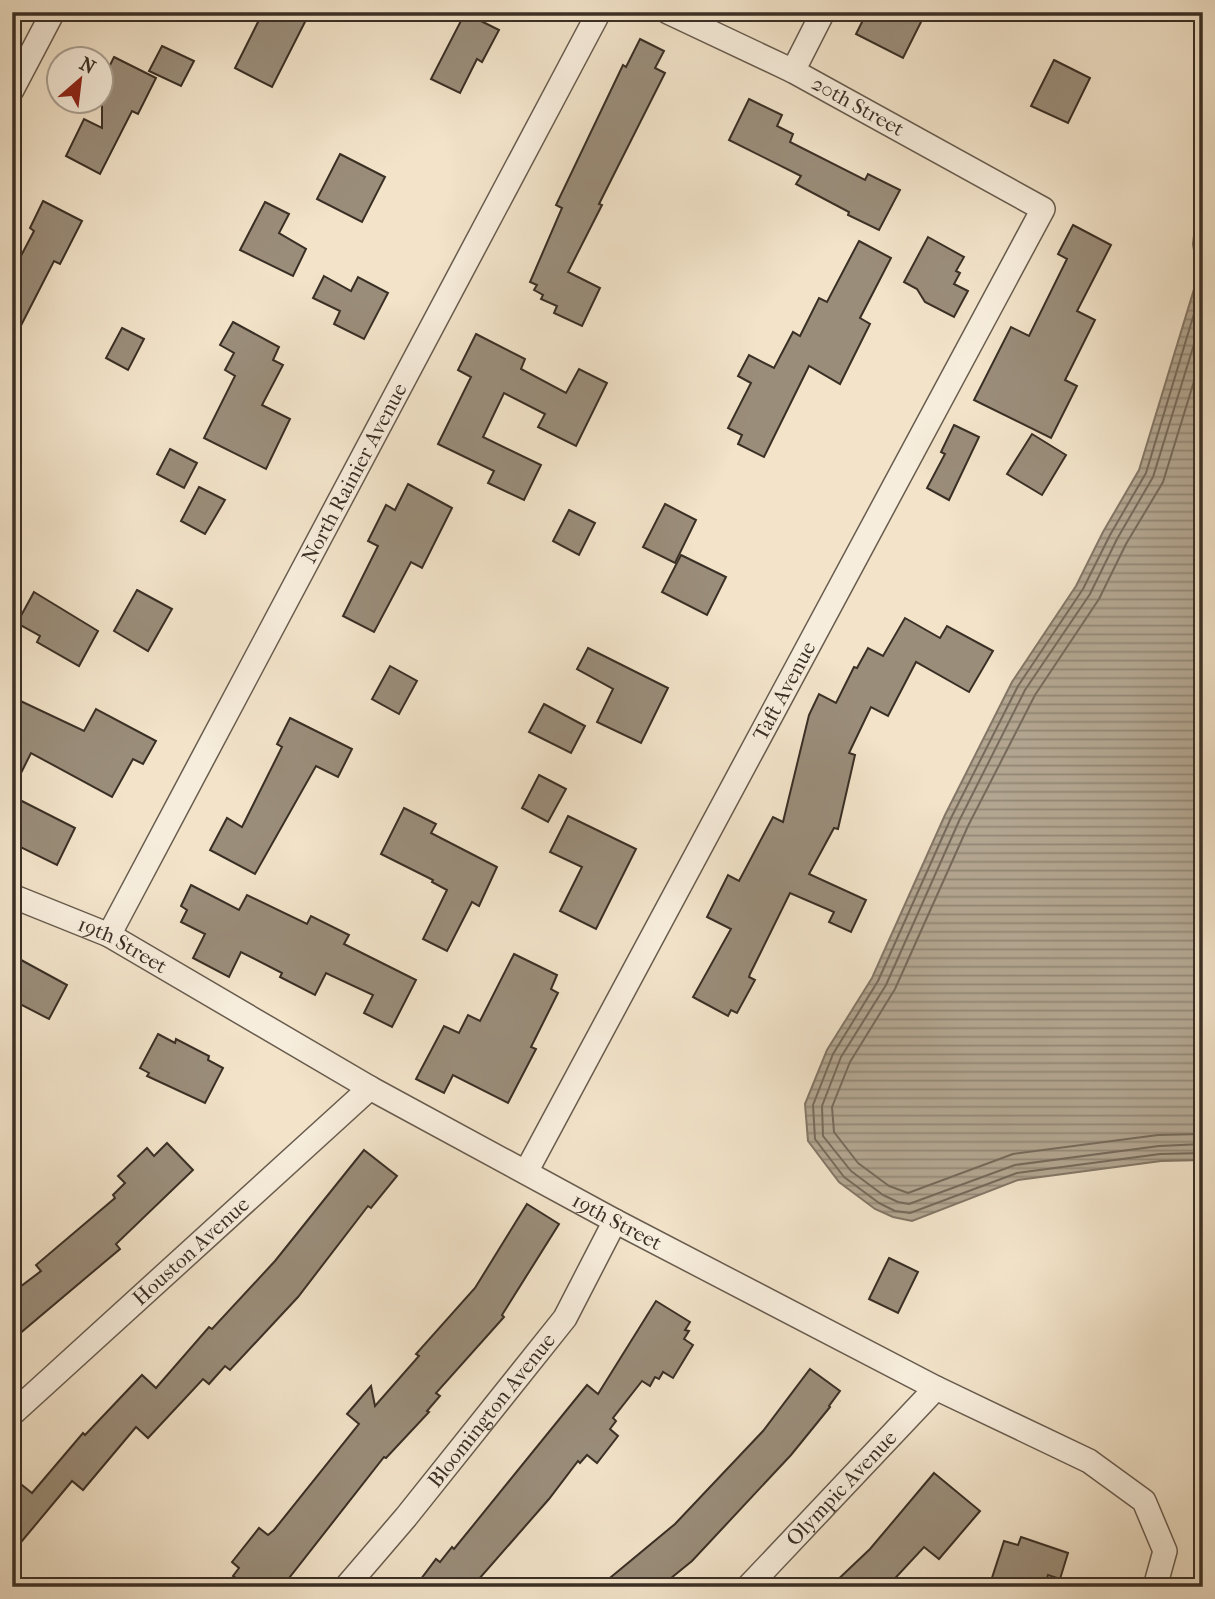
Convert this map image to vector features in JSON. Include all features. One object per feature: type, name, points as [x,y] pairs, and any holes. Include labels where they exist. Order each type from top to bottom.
[{"type":"street","points":[[12,90],[53,12]]},
{"type":"street","name":"North Rainier Avenue","points":[[109,934],[599,12]]},
{"type":"street","name":"20th Street","points":[[668,12],[793,71],[1043,209]]},
{"type":"street","points":[[793,71],[823,12]]},
{"type":"street","name":"Taft Avenue","points":[[526,1172],[1043,209]]},
{"type":"street","name":"19th Street","points":[[12,895],[109,934],[370,1088],[615,1221],[936,1388],[1089,1461],[1144,1501],[1165,1551],[1155,1587]]},
{"type":"street","name":"Houston Avenue","points":[[12,1414],[370,1088]]},
{"type":"street","name":"Bloomington Avenue","points":[[346,1587],[406,1517],[565,1318],[615,1221]]},
{"type":"street","name":"Olympic Avenue","points":[[748,1587],[936,1388]]},
{"type":"water","points":[[1203,159],[1203,1160],[1161,1161],[1018,1180],[912,1221],[893,1217],[875,1209],[839,1182],[808,1141],[805,1104],[827,1050],[872,978],[945,815],[1012,682],[1076,586],[1139,470],[1198,276],[1193,244]]},
{"type":"building","points":[[263,12],[310,12],[272,87],[235,68]]},
{"type":"building","points":[[867,12],[926,12],[903,58],[856,34]]},
{"type":"building","points":[[465,13],[499,30],[482,62],[477,59],[460,93],[431,79]]},
{"type":"building","points":[[640,39],[664,51],[655,68],[665,73],[568,272],[600,288],[582,326],[554,313],[557,306],[541,299],[543,295],[534,290],[537,285],[530,282],[562,208],[556,205],[623,65],[626,67]]},
{"type":"building","points":[[162,46],[194,61],[181,86],[149,71]]},
{"type":"building","points":[[116,58],[156,78],[138,114],[132,111],[100,174],[66,156],[84,119],[102,128],[102,116],[116,116]]},
{"type":"building","points":[[1054,60],[1090,78],[1068,123],[1031,106]]},
{"type":"building","points":[[749,99],[782,115],[777,126],[793,134],[790,142],[865,180],[868,174],[900,190],[879,230],[796,184],[801,176],[729,140]]},
{"type":"building","points":[[340,154],[385,177],[362,222],[317,199]]},
{"type":"building","points":[[43,201],[82,221],[60,264],[54,261],[12,343],[12,273],[34,231],[30,228]]},
{"type":"building","points":[[265,202],[289,214],[279,233],[306,249],[293,276],[240,250]]},
{"type":"building","points":[[1073,225],[1111,245],[1077,311],[1095,320],[1065,380],[1077,386],[1051,438],[974,400],[1011,327],[1029,336],[1067,259],[1058,254]]},
{"type":"building","points":[[928,237],[964,257],[956,271],[960,273],[954,284],[968,291],[954,317],[925,302],[917,289],[904,282]]},
{"type":"building","points":[[859,241],[891,258],[860,318],[870,324],[840,384],[809,366],[764,457],[738,444],[742,435],[728,428],[751,383],[738,376],[749,355],[774,368],[793,332],[800,336],[819,298],[827,302]]},
{"type":"building","points":[[324,276],[351,291],[358,277],[388,293],[364,339],[334,324],[340,311],[313,298]]},
{"type":"building","points":[[233,322],[279,347],[273,360],[283,365],[262,405],[290,419],[266,469],[204,438],[235,376],[225,370],[234,353],[220,345]]},
{"type":"building","points":[[122,328],[144,339],[128,370],[106,358]]},
{"type":"building","points":[[476,334],[525,359],[521,369],[566,393],[579,369],[607,383],[576,446],[538,427],[545,414],[504,393],[483,437],[541,465],[524,500],[488,483],[494,471],[438,444],[471,377],[458,370]]},
{"type":"building","points":[[954,425],[979,437],[949,500],[927,488],[945,454],[941,452]]},
{"type":"building","points":[[1032,434],[1066,455],[1042,495],[1007,474]]},
{"type":"building","points":[[170,449],[197,463],[184,488],[157,474]]},
{"type":"building","points":[[408,484],[452,508],[422,568],[411,562],[374,632],[343,616],[378,546],[368,541],[386,505],[395,510]]},
{"type":"building","points":[[199,487],[225,500],[205,534],[181,521]]},
{"type":"building","points":[[665,504],[696,520],[675,563],[643,547]]},
{"type":"building","points":[[569,510],[595,523],[579,555],[553,541]]},
{"type":"building","points":[[681,555],[726,577],[707,615],[662,592]]},
{"type":"building","points":[[137,590],[172,609],[148,651],[114,631]]},
{"type":"building","points":[[34,592],[98,631],[79,666],[37,642],[40,636],[17,623]]},
{"type":"building","points":[[905,618],[940,638],[947,626],[993,651],[969,692],[916,662],[888,716],[871,707],[849,753],[855,755],[838,829],[834,828],[809,874],[866,900],[851,932],[829,922],[834,912],[790,893],[750,974],[749,977],[755,980],[737,1013],[731,1010],[728,1016],[693,997],[731,929],[707,917],[728,875],[739,881],[773,817],[783,822],[809,715],[819,694],[836,703],[854,667],[857,668],[868,648],[883,656]]},
{"type":"building","points":[[588,648],[668,688],[641,743],[597,722],[613,689],[577,669]]},
{"type":"building","points":[[390,666],[417,681],[399,714],[372,699]]},
{"type":"building","points":[[12,697],[84,731],[96,709],[156,741],[143,764],[133,759],[112,797],[31,753],[12,791]]},
{"type":"building","points":[[544,704],[585,726],[571,753],[529,732]]},
{"type":"building","points":[[290,718],[352,749],[338,777],[316,766],[255,874],[210,850],[227,818],[242,827],[282,747],[277,744]]},
{"type":"building","points":[[539,775],[566,789],[548,822],[522,808]]},
{"type":"building","points":[[12,796],[75,828],[57,865],[12,843]]},
{"type":"building","points":[[404,808],[436,824],[431,833],[497,867],[479,906],[472,902],[447,951],[423,939],[447,890],[381,854]]},
{"type":"building","points":[[568,816],[636,849],[596,929],[560,911],[582,867],[550,852]]},
{"type":"building","points":[[191,885],[239,910],[247,895],[307,924],[311,916],[349,935],[344,944],[416,980],[392,1027],[364,1013],[373,995],[326,973],[315,995],[280,977],[282,973],[241,952],[229,977],[193,958],[205,934],[181,922],[187,910],[181,906]]},
{"type":"building","points":[[514,954],[557,975],[551,989],[558,993],[531,1047],[536,1049],[508,1103],[453,1075],[444,1093],[416,1079],[444,1026],[459,1033],[468,1015],[480,1021]]},
{"type":"building","points":[[12,955],[67,985],[49,1019],[12,1000]]},
{"type":"building","points":[[158,1034],[175,1043],[176,1039],[209,1056],[208,1060],[223,1068],[205,1103],[147,1076],[149,1073],[140,1068]]},
{"type":"building","points":[[167,1143],[193,1170],[116,1244],[120,1249],[12,1340],[12,1293],[41,1271],[36,1265],[115,1198],[113,1195],[125,1183],[118,1176],[147,1148],[154,1156]]},
{"type":"building","points":[[364,1150],[397,1176],[371,1208],[368,1206],[298,1297],[230,1370],[225,1366],[209,1384],[203,1379],[148,1438],[136,1427],[83,1490],[72,1481],[12,1553],[12,1477],[32,1493],[83,1433],[85,1435],[142,1375],[156,1388],[209,1327],[212,1329],[275,1261]]},
{"type":"building","points":[[527,1204],[559,1224],[502,1315],[504,1317],[436,1393],[440,1396],[427,1411],[429,1412],[386,1458],[384,1457],[282,1587],[229,1587],[239,1568],[232,1562],[259,1528],[268,1535],[274,1530],[359,1424],[347,1414],[371,1386],[375,1406],[419,1356],[416,1354],[475,1288]]},
{"type":"building","points":[[889,1258],[918,1272],[898,1313],[869,1299]]},
{"type":"building","points":[[656,1301],[690,1322],[684,1339],[693,1345],[673,1378],[663,1372],[659,1379],[655,1377],[650,1386],[642,1381],[613,1418],[616,1421],[610,1429],[618,1436],[597,1463],[587,1455],[580,1463],[578,1461],[549,1499],[472,1587],[415,1587],[436,1559],[440,1562],[452,1547],[454,1549],[587,1385],[598,1394]]},
{"type":"building","points":[[810,1369],[840,1391],[791,1455],[692,1561],[660,1587],[599,1587],[675,1524],[763,1431]]},
{"type":"building","points":[[934,1473],[980,1511],[939,1559],[924,1547],[887,1587],[830,1587],[870,1549]]},
{"type":"building","points":[[1021,1537],[1068,1553],[1060,1579],[1048,1575],[1044,1587],[989,1587],[1004,1541],[1018,1545]]}]
